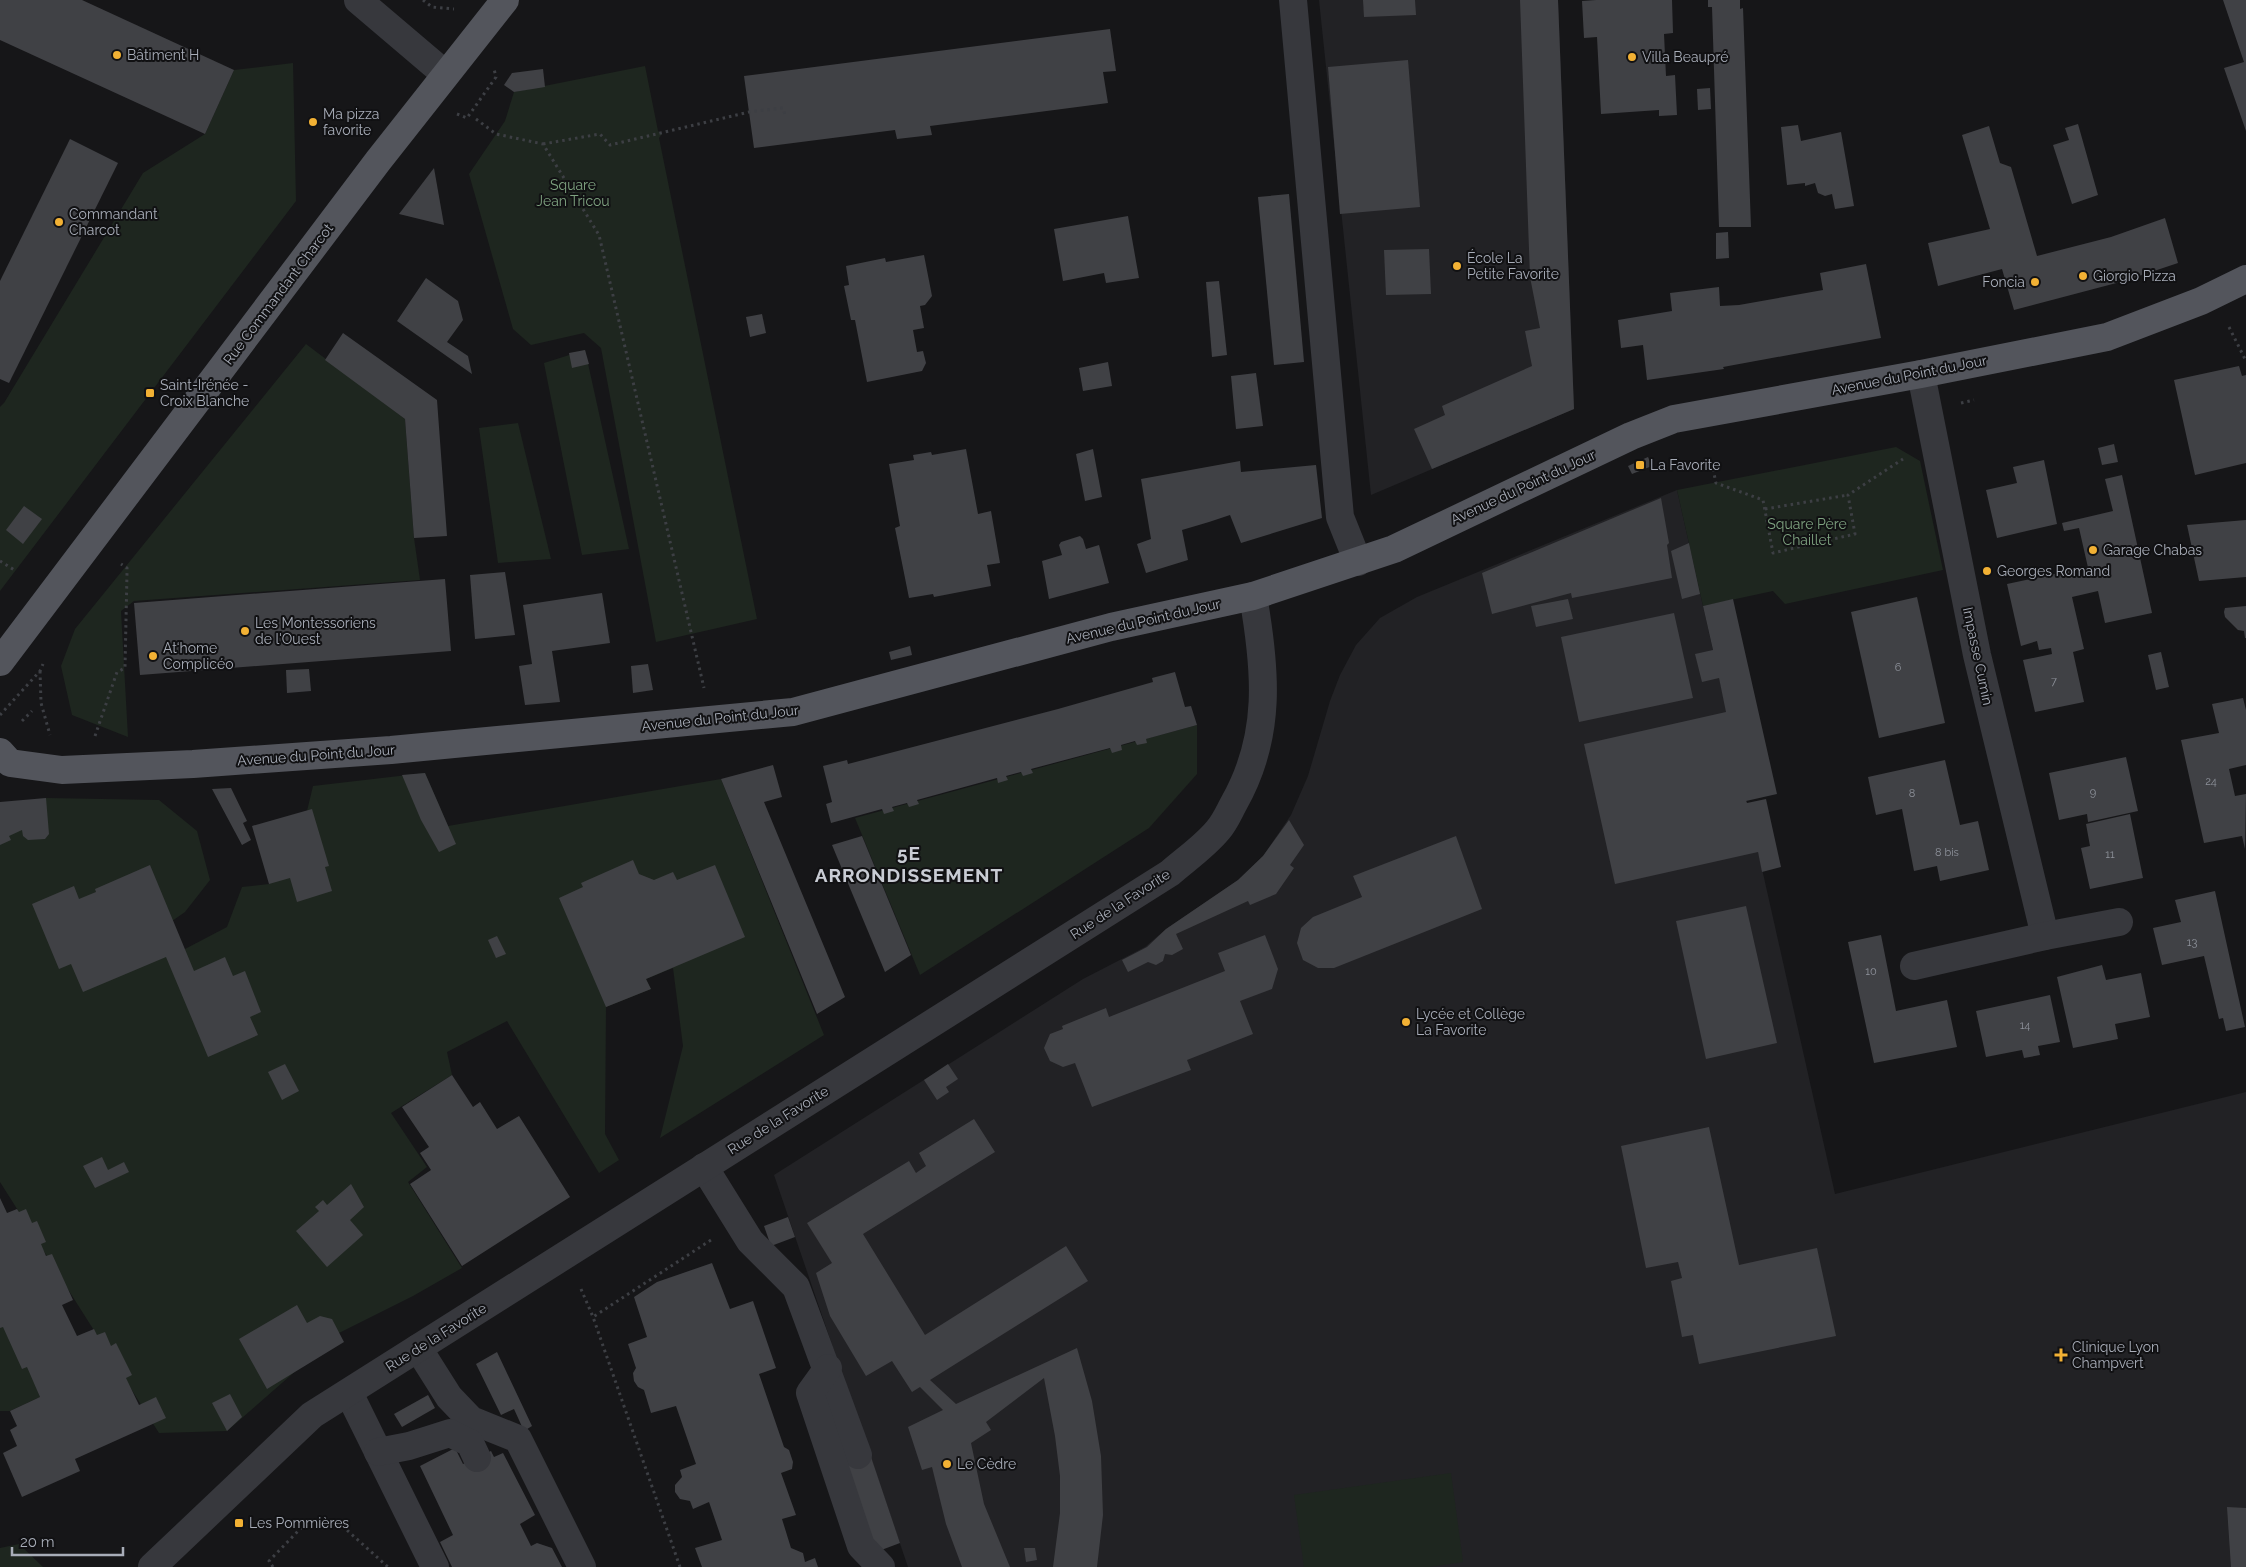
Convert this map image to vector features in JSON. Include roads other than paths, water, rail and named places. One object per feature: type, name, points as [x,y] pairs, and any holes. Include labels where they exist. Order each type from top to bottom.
[{"type":"main road","name":"Rue Commandant Charcot","points":[[6,654],[445,74],[506,0]]},
{"type":"main road","name":"Avenue du Point du Jour","points":[[0,752],[10,763],[60,769],[193,764],[391,750],[793,712],[1111,627],[1253,596],[1358,562],[1394,548],[1632,436],[1674,419],[1920,374],[2107,337],[2201,301],[2246,279]]},
{"type":"street","points":[[358,0],[445,74]]},
{"type":"street","points":[[1293,0],[1340,517],[1358,562]]},
{"type":"street","name":"Impasse Cumin","points":[[1920,374],[1977,655],[2046,936]]},
{"type":"street","name":"Rue de la Favorite","points":[[152,1567],[312,1415],[1170,873],[1219,829],[1248,779],[1260,736],[1263,653],[1253,596]]},
{"type":"street","points":[[1914,966],[2046,936],[2120,922]]},
{"type":"street","points":[[704,1167],[750,1241],[796,1287],[828,1368],[858,1455]]},
{"type":"street","points":[[418,1348],[449,1396],[471,1420],[518,1439],[582,1567]]},
{"type":"street","points":[[828,1368],[810,1393],[861,1546],[881,1567]]},
{"type":"street","points":[[349,1393],[435,1567]]},
{"type":"street","points":[[378,1452],[450,1433],[470,1443],[477,1458]]},
{"type":"place","name":"Bâtiment H","points":[[117,55]]},
{"type":"place","name":"Villa Beaupré","points":[[1632,57]]},
{"type":"place","name":"Ma pizza favorite","points":[[313,122]]},
{"type":"place","name":"Commandant Charcot","points":[[59,222]]},
{"type":"place","name":"École La Petite Favorite","points":[[1457,266]]},
{"type":"place","name":"Giorgio Pizza","points":[[2083,276]]},
{"type":"place","name":"Foncia","points":[[2035,282]]},
{"type":"place","name":"Saint-Irénée - Croix Blanche","points":[[150,393]]},
{"type":"place","name":"La Favorite","points":[[1640,465]]},
{"type":"place","name":"Garage Chabas","points":[[2093,550]]},
{"type":"place","name":"Georges Romand","points":[[1987,571]]},
{"type":"place","name":"Les Montessoriens de l'Ouest","points":[[245,631]]},
{"type":"place","name":"At‘home Complicéo","points":[[153,656]]},
{"type":"place","name":"Lycée et Collège La Favorite","points":[[1406,1022]]},
{"type":"place","name":"Clinique Lyon Champvert","points":[[2061,1355]]},
{"type":"place","name":"Le Cèdre","points":[[947,1464]]},
{"type":"place","name":"Les Pommières","points":[[239,1523]]},
{"type":"district","name":"5E ARRONDISSEMENT","points":[[909,864]]},
{"type":"park label","name":"Square Jean Tricou","points":[[573,194]]},
{"type":"park label","name":"Square Père Chaillet","points":[[1807,532]]}]
